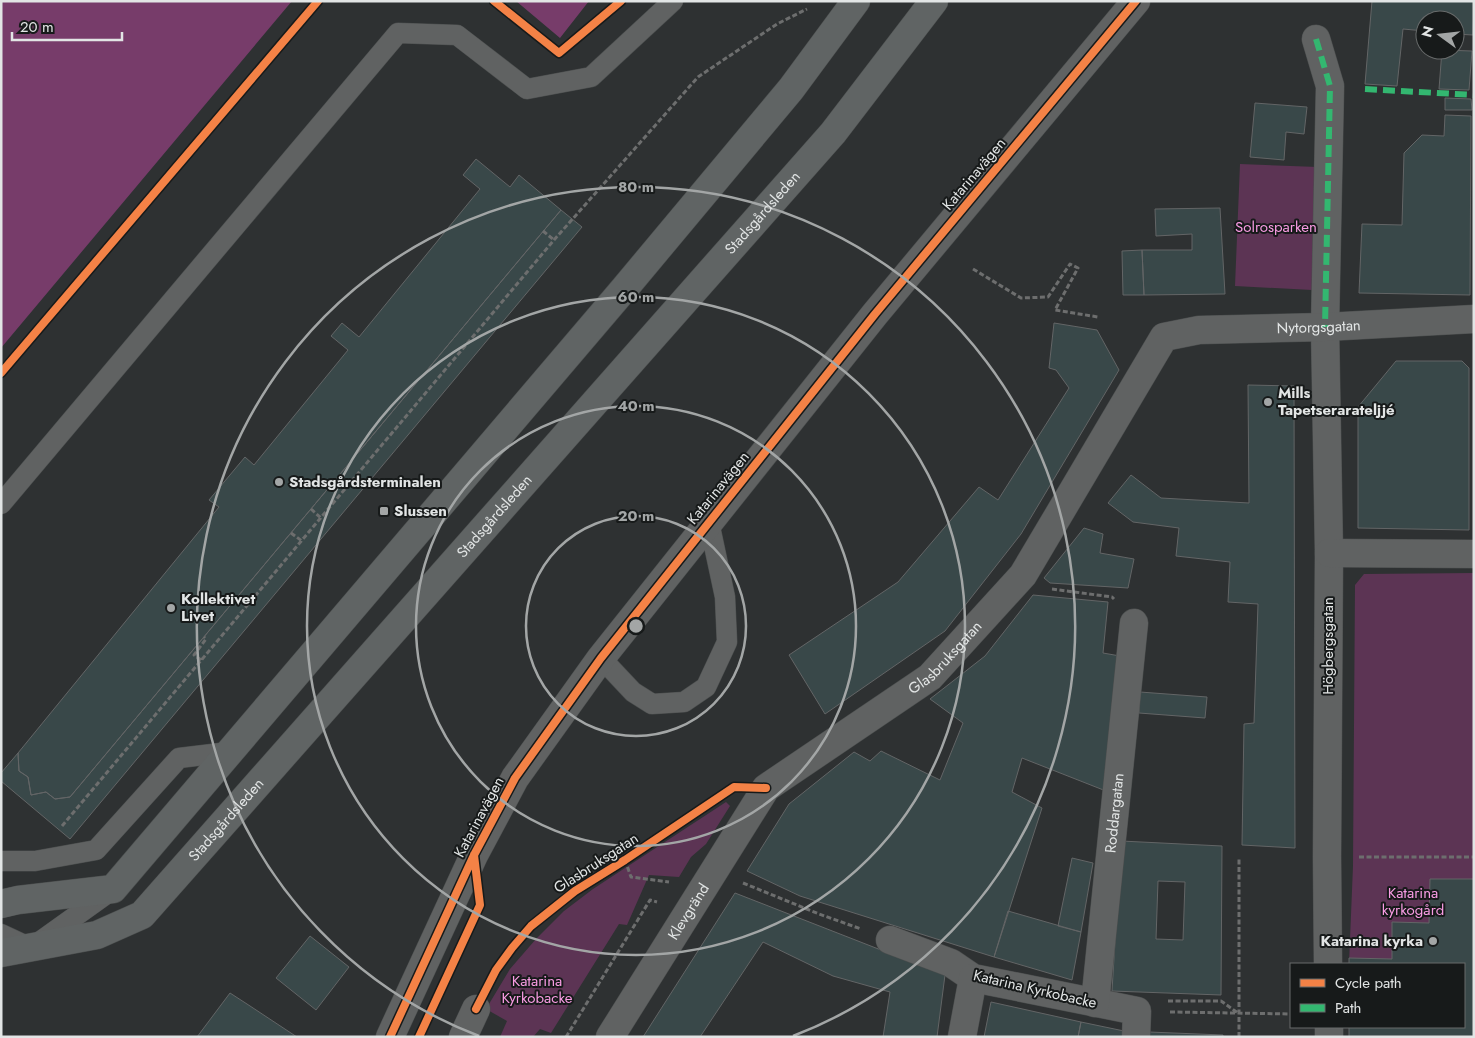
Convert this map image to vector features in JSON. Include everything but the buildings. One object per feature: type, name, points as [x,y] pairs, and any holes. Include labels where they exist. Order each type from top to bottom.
[{"type":"main road","points":[[1,904],[18,900],[113,889],[686,215],[790,89],[856,1]]},
{"type":"main road","name":"Stadsgårdsleden","points":[[1,953],[97,934],[142,915],[833,133],[934,1]]},
{"type":"street","name":"Katarinavägen","points":[[390,1037],[474,855],[515,778],[601,658],[875,314],[1136,1]]},
{"type":"street","name":"Högbergsgatan","points":[[1316,39],[1330,86],[1325,327],[1329,554],[1328,963]]},
{"type":"street","name":"Nytorgsgatan","points":[[1164,337],[1199,330],[1325,327],[1474,319]]},
{"type":"street","name":"Glasbruksgatan","points":[[766,788],[930,677],[1023,575],[1164,337]]},
{"type":"street","points":[[1329,554],[1474,554]]},
{"type":"street","name":"Roddargatan","points":[[1095,1003],[1134,622]]},
{"type":"street","name":"Klevgränd","points":[[610,1037],[766,788]]},
{"type":"street","name":"Katarina Kyrkobacke","points":[[890,940],[950,963],[973,978],[1095,1003],[1136,1024]]},
{"type":"street","points":[[962,1037],[973,978]]},
{"type":"street","points":[[463,1037],[476,1009]]},
{"type":"lane","points":[[1,504],[398,33],[457,35],[527,89],[591,77],[673,1]]},
{"type":"lane","points":[[601,658],[633,692],[652,704],[684,702],[706,687],[727,642],[725,597],[709,522]]},
{"type":"lane","points":[[1,861],[36,861],[96,850],[180,758],[229,752]]},
{"type":"lane","points":[[1,934],[31,948],[113,889]]},
{"type":"path","points":[[59,830],[554,240],[698,77],[778,24],[814,5]]},
{"type":"path","points":[[543,231],[554,240]]},
{"type":"path","points":[[972,269],[1021,298],[1048,297],[1070,264],[1078,268],[1055,310],[1098,317]]},
{"type":"path","points":[[311,510],[321,518]]},
{"type":"path","points":[[291,533],[302,541]]},
{"type":"path","points":[[1048,589],[1112,597]]},
{"type":"path","points":[[201,660],[194,655],[206,639],[204,637]]},
{"type":"path","points":[[1327,857],[1474,856]]},
{"type":"path","points":[[1239,857],[1239,1037]]},
{"type":"path","points":[[625,860],[631,877],[670,882]]},
{"type":"path","points":[[741,882],[819,914],[890,940]]},
{"type":"path","points":[[1136,1024],[1164,1001],[1221,1001],[1239,1014]]},
{"type":"path","points":[[1136,1024],[1239,1014],[1290,1014]]},
{"type":"green space","name":"Solrosparken","points":[[1240,164],[1318,167],[1312,290],[1235,286]]},
{"type":"green space","name":"Katarina kyrkogård","points":[[1474,573],[1474,1037],[1349,1037],[1349,1028],[1465,1028],[1465,963],[1349,963],[1353,866],[1355,585],[1364,574]]},
{"type":"green space","name":"Katarina Kyrkobacke","points":[[726,802],[730,806],[706,844],[691,857],[679,877],[649,875],[627,925],[619,924],[551,1033],[540,1029],[533,1037],[500,1037],[507,1021],[486,1009],[510,969],[536,939],[564,911],[593,889]]},
{"type":"shaded area","points":[[1,1],[292,1],[1,348]]},
{"type":"shaded area","points":[[516,1],[589,1],[560,38]]},
{"type":"marked path","points":[[1316,39],[1330,86],[1325,327]]},
{"type":"marked path","points":[[1365,89],[1474,95]]},
{"type":"cycle path","points":[[1,373],[318,1]]},
{"type":"cycle path","points":[[494,1],[559,53],[621,1]]},
{"type":"cycle path","points":[[390,1037],[474,855],[515,778],[601,658],[875,314],[1136,1]]},
{"type":"cycle path","points":[[476,1009],[496,970],[512,948],[531,926],[575,891],[734,787],[766,788]]},
{"type":"cycle path","points":[[419,1037],[480,905],[474,855]]},
{"type":"place","name":"Mills Tapetserarateljjé","points":[[1268,402]]},
{"type":"place","name":"Stadsgårdsterminalen","points":[[279,482]]},
{"type":"place","name":"Slussen","points":[[384,511]]},
{"type":"place","name":"Kollektivet Livet","points":[[171,608]]},
{"type":"place","name":"Katarina kyrka","points":[[1433,941]]}]
